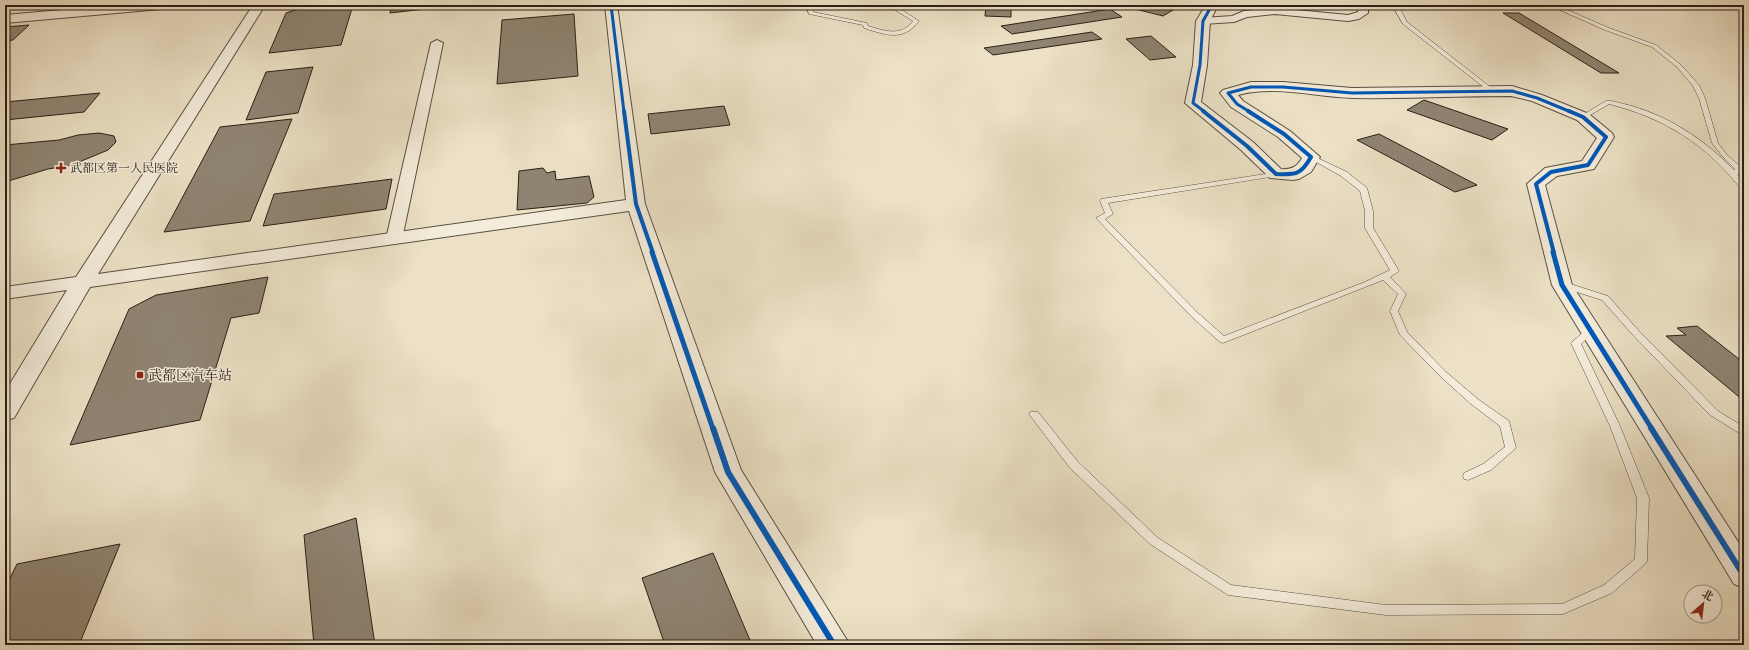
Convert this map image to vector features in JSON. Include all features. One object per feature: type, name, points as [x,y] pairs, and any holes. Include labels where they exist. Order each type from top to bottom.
[{"type":"street","points":[[5,19],[161,5]]},
{"type":"street","points":[[5,412],[82,283],[259,5]]},
{"type":"street","points":[[611,5],[636,204],[728,472],[834,645]]},
{"type":"street","points":[[1212,5],[1203,21],[1200,65],[1193,103],[1247,146],[1276,174],[1293,175],[1305,168],[1311,157],[1284,134],[1237,104],[1228,93],[1251,87],[1283,87],[1352,93],[1512,91],[1530,96],[1583,117],[1606,137],[1588,165],[1551,172],[1536,184],[1562,285],[1744,576]]},
{"type":"street","points":[[1203,21],[1234,19],[1244,14],[1264,12],[1348,18],[1363,13],[1363,5]]},
{"type":"street","points":[[394,239],[437,43]]},
{"type":"street","points":[[5,294],[636,204]]},
{"type":"lane","points":[[809,5],[811,13],[865,24],[866,27],[889,34],[904,34],[916,21],[894,7],[896,5]]},
{"type":"lane","points":[[1395,5],[1405,23],[1492,91]]},
{"type":"lane","points":[[1552,5],[1607,29],[1654,46],[1679,66],[1696,85],[1702,98],[1715,143],[1725,156],[1739,169],[1735,174]]},
{"type":"lane","points":[[1583,117],[1608,102],[1624,105],[1660,118],[1693,138],[1718,156],[1744,186]]},
{"type":"lane","points":[[1276,174],[1104,201],[1109,214],[1100,218],[1195,315],[1223,340],[1368,284],[1395,270],[1369,228],[1369,211],[1364,190],[1344,174],[1311,157]]},
{"type":"lane","points":[[1384,276],[1402,294],[1394,311],[1403,333],[1443,374],[1475,402],[1505,424],[1511,448],[1487,467],[1468,476]]},
{"type":"lane","points":[[1562,285],[1605,298],[1636,333],[1714,413],[1744,432]]},
{"type":"lane","points":[[1034,414],[1074,465],[1154,541],[1228,590],[1386,610],[1562,609],[1608,589],[1640,561],[1643,498],[1615,426],[1576,343],[1591,330]]},
{"type":"building","points":[[353,5],[341,45],[269,53],[286,13],[307,6]]},
{"type":"building","points":[[391,5],[460,5],[390,13]]},
{"type":"building","points":[[986,5],[1011,5],[1011,17],[985,16]]},
{"type":"building","points":[[1119,5],[1154,5],[1173,10],[1163,16]]},
{"type":"building","points":[[1110,9],[1122,17],[1012,34],[1001,26]]},
{"type":"building","points":[[1503,13],[1519,13],[1619,73],[1601,73]]},
{"type":"building","points":[[574,14],[578,76],[497,84],[502,20]]},
{"type":"building","points":[[29,25],[13,40],[5,41],[5,27]]},
{"type":"building","points":[[1092,32],[1102,39],[993,55],[984,48]]},
{"type":"building","points":[[1151,36],[1176,57],[1150,60],[1126,39]]},
{"type":"building","points":[[313,67],[298,113],[246,120],[266,72]]},
{"type":"building","points":[[100,93],[84,112],[5,120],[5,102]]},
{"type":"building","points":[[1424,100],[1508,129],[1492,140],[1407,110]]},
{"type":"building","points":[[724,106],[730,125],[651,134],[648,114]]},
{"type":"building","points":[[292,119],[250,221],[164,232],[220,127]]},
{"type":"building","points":[[99,133],[114,136],[116,142],[108,150],[72,165],[48,169],[5,182],[5,145],[59,140],[78,135]]},
{"type":"building","points":[[1379,134],[1477,185],[1455,192],[1357,140]]},
{"type":"building","points":[[543,168],[547,173],[555,171],[556,180],[589,176],[594,197],[587,203],[517,210],[519,171]]},
{"type":"building","points":[[392,179],[386,209],[263,226],[274,194]]},
{"type":"building","points":[[268,277],[259,313],[231,318],[200,420],[70,445],[129,309],[156,295]]},
{"type":"building","points":[[1697,326],[1744,363],[1744,401],[1666,336],[1686,335],[1677,328]]},
{"type":"building","points":[[356,518],[375,645],[314,645],[304,535]]},
{"type":"building","points":[[120,544],[79,645],[5,645],[5,588],[17,564]]},
{"type":"building","points":[[713,553],[752,645],[665,645],[642,578]]},
{"type":"cycle path","points":[[611,5],[636,204],[728,472],[834,645]]},
{"type":"cycle path","points":[[1212,5],[1203,21],[1200,65],[1193,103],[1247,146],[1276,174],[1293,175],[1305,168],[1311,157],[1284,134],[1237,104],[1228,93],[1251,87],[1283,87],[1352,93],[1512,91],[1537,98],[1583,117],[1606,137],[1588,165],[1551,172],[1536,184],[1562,285],[1744,576]]},
{"type":"place","name":"武都区第一人民医院","points":[[61,168]]},
{"type":"place","name":"武都区汽车站","points":[[140,375]]}]
